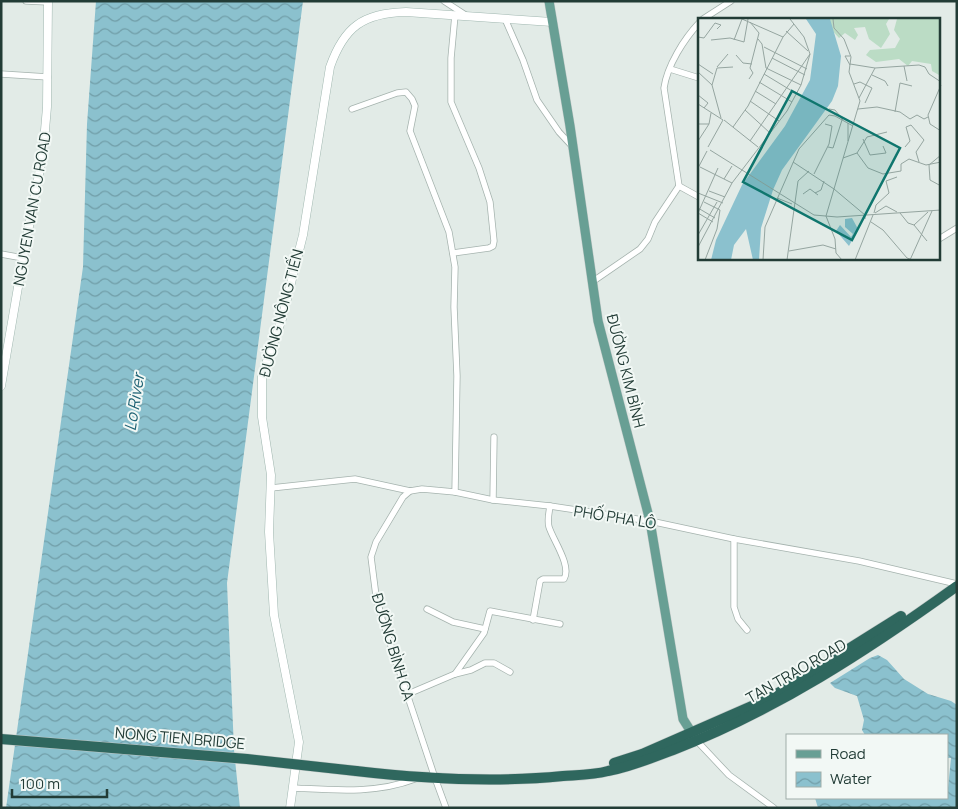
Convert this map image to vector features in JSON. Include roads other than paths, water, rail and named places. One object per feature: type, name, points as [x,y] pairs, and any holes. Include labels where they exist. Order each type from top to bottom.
[{"type":"highway","name":"TAN TRAO ROAD","points":[[356,771],[435,778],[530,780],[608,772],[644,761],[694,737],[774,704],[806,686],[928,607],[956,585]]},
{"type":"highway","name":"NONG TIEN BRIDGE","points":[[1,739],[247,759],[356,771]]},
{"type":"main road","name":"ĐƯỜNG KIM BÌNH","points":[[548,1],[570,126],[592,282],[602,338],[650,521],[682,719],[694,737]]},
{"type":"street","points":[[26,1],[48,2]]},
{"type":"street","points":[[444,1],[468,16]]},
{"type":"street","points":[[705,18],[731,1]]},
{"type":"street","name":"NGUYEN VAN CU ROAD","points":[[1,386],[43,153],[48,77],[48,2]]},
{"type":"street","name":"ĐƯỜNG NÔNG TIẾN","points":[[290,808],[299,742],[274,614],[269,532],[271,475],[262,416],[262,375],[282,319],[302,234],[330,67],[335,51],[345,35],[357,24],[390,12],[552,22]]},
{"type":"street","points":[[453,253],[489,248],[493,246],[494,240],[490,202],[479,168],[451,102],[451,58],[455,15]]},
{"type":"street","points":[[505,19],[523,60],[537,100],[558,132],[573,147]]},
{"type":"street","points":[[592,282],[640,249],[679,186],[664,88],[665,78],[684,41],[698,24]]},
{"type":"street","points":[[670,70],[698,78]]},
{"type":"street","points":[[1,74],[48,77]]},
{"type":"street","points":[[352,109],[397,93],[406,92],[409,94],[415,106],[410,132],[449,232],[456,266],[454,307],[457,376],[455,492]]},
{"type":"street","points":[[561,133],[570,126]]},
{"type":"street","points":[[679,186],[698,197]]},
{"type":"street","points":[[940,238],[957,228]]},
{"type":"street","points":[[1,254],[23,258]]},
{"type":"street","points":[[493,500],[494,437]]},
{"type":"street","name":"PHỐ PHA LÔ","points":[[270,488],[355,479],[410,491],[422,489],[455,492],[493,500],[550,506],[650,521],[734,539],[859,561],[956,585]]},
{"type":"street","name":"ĐƯỜNG BÌNH CA","points":[[410,491],[403,497],[376,542],[371,557],[378,604],[446,808]]},
{"type":"street","points":[[533,620],[540,581],[542,579],[564,579],[566,577],[562,557],[548,525],[550,506]]},
{"type":"street","points":[[734,539],[734,607],[738,619],[747,630]]},
{"type":"street","points":[[427,609],[453,622],[485,629]]},
{"type":"street","points":[[455,674],[485,629],[490,611],[560,624]]},
{"type":"street","points":[[408,694],[455,674],[490,662],[510,672]]},
{"type":"street","points":[[694,737],[729,775],[774,808]]},
{"type":"street","points":[[293,788],[344,791],[370,789],[387,787],[420,777]]},
{"type":"water","name":"Lo River","points":[[96,1],[303,1],[227,583],[234,750],[240,808],[6,808],[83,267],[87,124]]},
{"type":"water","points":[[878,655],[887,660],[904,679],[928,694],[951,701],[957,705],[957,808],[818,808],[815,799],[948,799],[951,758],[948,758],[948,734],[864,734],[862,730],[864,720],[857,696],[835,688],[830,683]]}]
